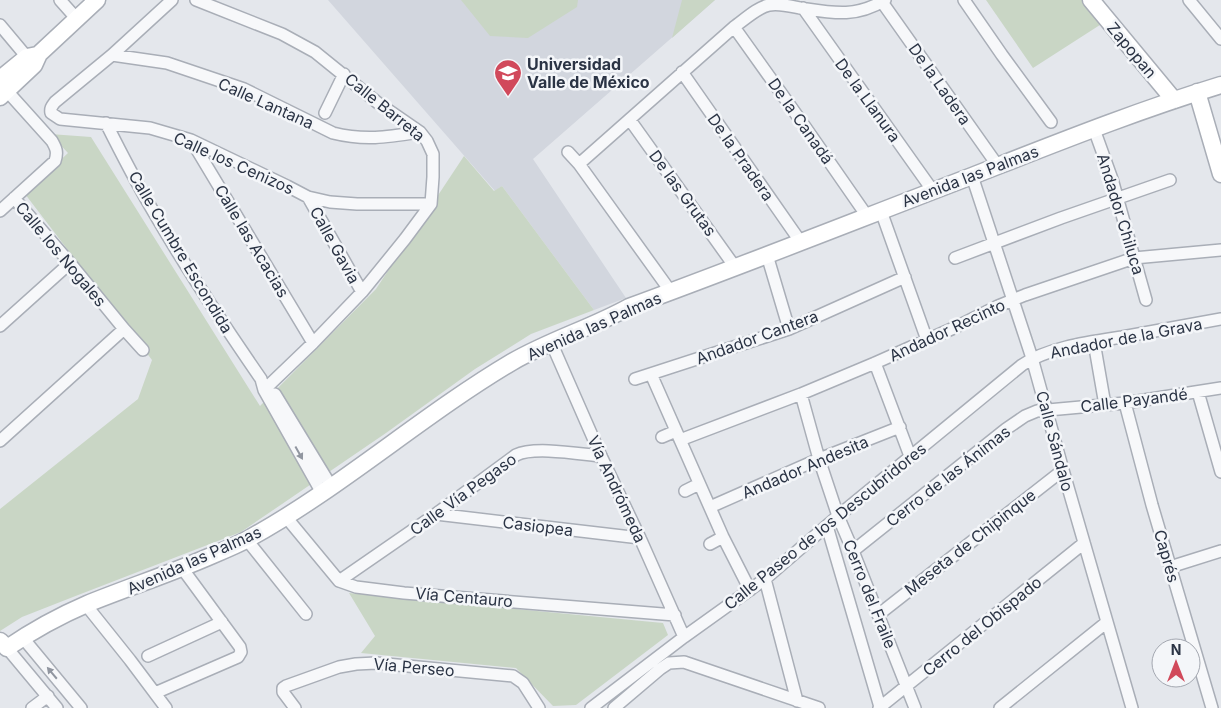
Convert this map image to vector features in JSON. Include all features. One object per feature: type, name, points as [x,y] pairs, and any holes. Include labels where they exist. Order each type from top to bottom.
[{"type":"street","points":[[60,0],[76,18]]},
{"type":"street","points":[[2,89],[97,0]]},
{"type":"street","points":[[112,55],[172,0]]},
{"type":"street","name":"Calle Barreta","points":[[196,0],[282,34],[315,52],[378,103],[420,132],[427,140],[433,154],[431,204]]},
{"type":"street","points":[[964,0],[1051,122]]},
{"type":"street","name":"Zapopan","points":[[1091,0],[1174,100]]},
{"type":"street","points":[[1189,0],[1221,39]]},
{"type":"street","points":[[579,164],[734,27],[762,8],[770,5],[781,5],[849,13],[866,10],[884,1]]},
{"type":"street","name":"De la Ladera","points":[[884,1],[998,166]]},
{"type":"street","name":"De la Llanura","points":[[803,8],[933,190]]},
{"type":"street","points":[[0,25],[33,59]]},
{"type":"street","name":"De la Canadá","points":[[734,27],[801,120],[874,213],[905,277],[927,340]]},
{"type":"street","name":"Calle los Cenizos","points":[[112,55],[55,102],[50,110],[51,113],[60,119],[150,128],[191,140],[308,197],[330,202],[357,204],[431,204]]},
{"type":"street","name":"Calle Lantana","points":[[112,55],[168,63],[244,89],[315,125],[340,135],[367,139],[420,132]]},
{"type":"street","name":"De la Pradera","points":[[682,72],[800,241]]},
{"type":"street","points":[[325,113],[344,74]]},
{"type":"street","name":"Avenida las Palmas","points":[[4,645],[23,638],[86,605],[182,568],[247,540],[326,490],[436,412],[513,362],[551,342],[629,308],[800,241],[1094,129],[1221,85]]},
{"type":"street","name":"Calle los Nogales","points":[[2,89],[52,141],[57,149],[55,161],[14,198],[143,350]]},
{"type":"street","points":[[1198,92],[1221,174]]},
{"type":"street","name":"De las Grutas","points":[[630,120],[735,267]]},
{"type":"street","name":"Calle Cumbre Escondida","points":[[106,123],[126,164],[158,221],[200,288],[265,384],[326,490]]},
{"type":"street","name":"Andador Chiluca","points":[[1094,129],[1106,159],[1146,300]]},
{"type":"street","name":"Calle las Acacias","points":[[191,140],[313,343]]},
{"type":"street","points":[[568,152],[579,164],[671,292]]},
{"type":"street","name":"Calle Sándalo","points":[[972,176],[1032,358],[1132,708]]},
{"type":"street","points":[[955,258],[1170,180]]},
{"type":"street","name":"Calle Gavia","points":[[308,197],[362,292]]},
{"type":"street","points":[[0,211],[14,198]]},
{"type":"street","points":[[265,384],[313,343],[362,292],[431,204]]},
{"type":"street","name":"Andador Recinto","points":[[662,437],[678,436],[801,394],[927,340],[1013,300],[1134,258],[1221,250]]},
{"type":"street","points":[[767,255],[789,329]]},
{"type":"street","points":[[0,326],[70,263]]},
{"type":"street","name":"Andador Cantera","points":[[635,379],[789,329],[905,277]]},
{"type":"street","name":"Andador de la Grava","points":[[1032,358],[1094,342],[1221,319]]},
{"type":"street","points":[[0,441],[124,329]]},
{"type":"street","name":"Vía Andrómeda","points":[[551,342],[684,636]]},
{"type":"street","points":[[1094,342],[1105,405]]},
{"type":"street","name":"Calle Paseo de los Descubridores","points":[[591,708],[684,636],[765,579],[910,456],[1032,358]]},
{"type":"street","points":[[875,363],[910,456]]},
{"type":"street","points":[[651,374],[723,537],[750,590]]},
{"type":"street","name":"Calle Payandé","points":[[1047,410],[1125,403],[1221,388]]},
{"type":"street","points":[[1198,392],[1221,472]]},
{"type":"street","name":"Cerro del Fraile","points":[[801,394],[819,460],[838,516],[915,708]]},
{"type":"street","name":"Caprés","points":[[1125,403],[1170,567],[1212,708]]},
{"type":"street","name":"Cerro de las Ánimas","points":[[853,551],[1015,422],[1038,411],[1047,410]]},
{"type":"street","name":"Andador Andesita","points":[[710,507],[900,427]]},
{"type":"street","name":"Calle Vía Pegaso","points":[[339,581],[521,452],[538,451],[601,456]]},
{"type":"street","name":"Meseta de Chipinque","points":[[878,615],[1063,470]]},
{"type":"street","points":[[685,491],[699,484]]},
{"type":"street","name":"Casiopea","points":[[436,514],[640,538]]},
{"type":"street","points":[[286,516],[339,581]]},
{"type":"street","points":[[827,526],[880,708]]},
{"type":"street","points":[[710,544],[723,537]]},
{"type":"street","points":[[247,540],[306,614]]},
{"type":"street","name":"Cerro del Obispado","points":[[880,708],[1084,543]]},
{"type":"street","points":[[1170,567],[1221,551]]},
{"type":"street","points":[[155,693],[238,657],[240,652],[240,646],[182,568]]},
{"type":"street","points":[[765,579],[797,701]]},
{"type":"street","name":"Vía Centauro","points":[[339,581],[356,587],[384,591],[675,615]]},
{"type":"street","points":[[86,605],[166,708]]},
{"type":"street","points":[[148,656],[222,622]]},
{"type":"street","points":[[1000,708],[1107,622]]},
{"type":"street","points":[[23,638],[81,708]]},
{"type":"street","points":[[4,645],[57,708]]},
{"type":"street","points":[[614,708],[660,669],[668,664],[684,662],[819,708]]},
{"type":"street","name":"Vía Perseo","points":[[294,708],[283,694],[283,688],[286,686],[339,667],[376,663],[513,676],[523,683],[539,708]]},
{"type":"street","points":[[32,708],[48,696]]},
{"type":"shaded area","name":"Universidad Valle de México","points":[[328,0],[715,0],[533,159],[626,298],[594,310],[502,186],[495,191]]},
{"type":"green space","points":[[461,0],[578,0],[577,7],[528,38],[490,36]]},
{"type":"green space","points":[[682,0],[715,0],[672,38]]},
{"type":"green space","points":[[986,0],[1083,0],[1103,23],[1033,68]]},
{"type":"green space","points":[[50,134],[91,137],[260,406],[376,289],[464,156],[494,191],[502,186],[594,310],[531,334],[475,369],[386,433],[241,532],[22,617],[0,631],[0,509],[138,399],[152,360],[25,194],[68,153]]},
{"type":"green space","points":[[349,593],[663,623],[668,635],[576,705],[553,706],[516,668],[361,653],[375,636]]},
{"type":"place","name":"Universidad Valle de México","points":[[508,97]]}]
